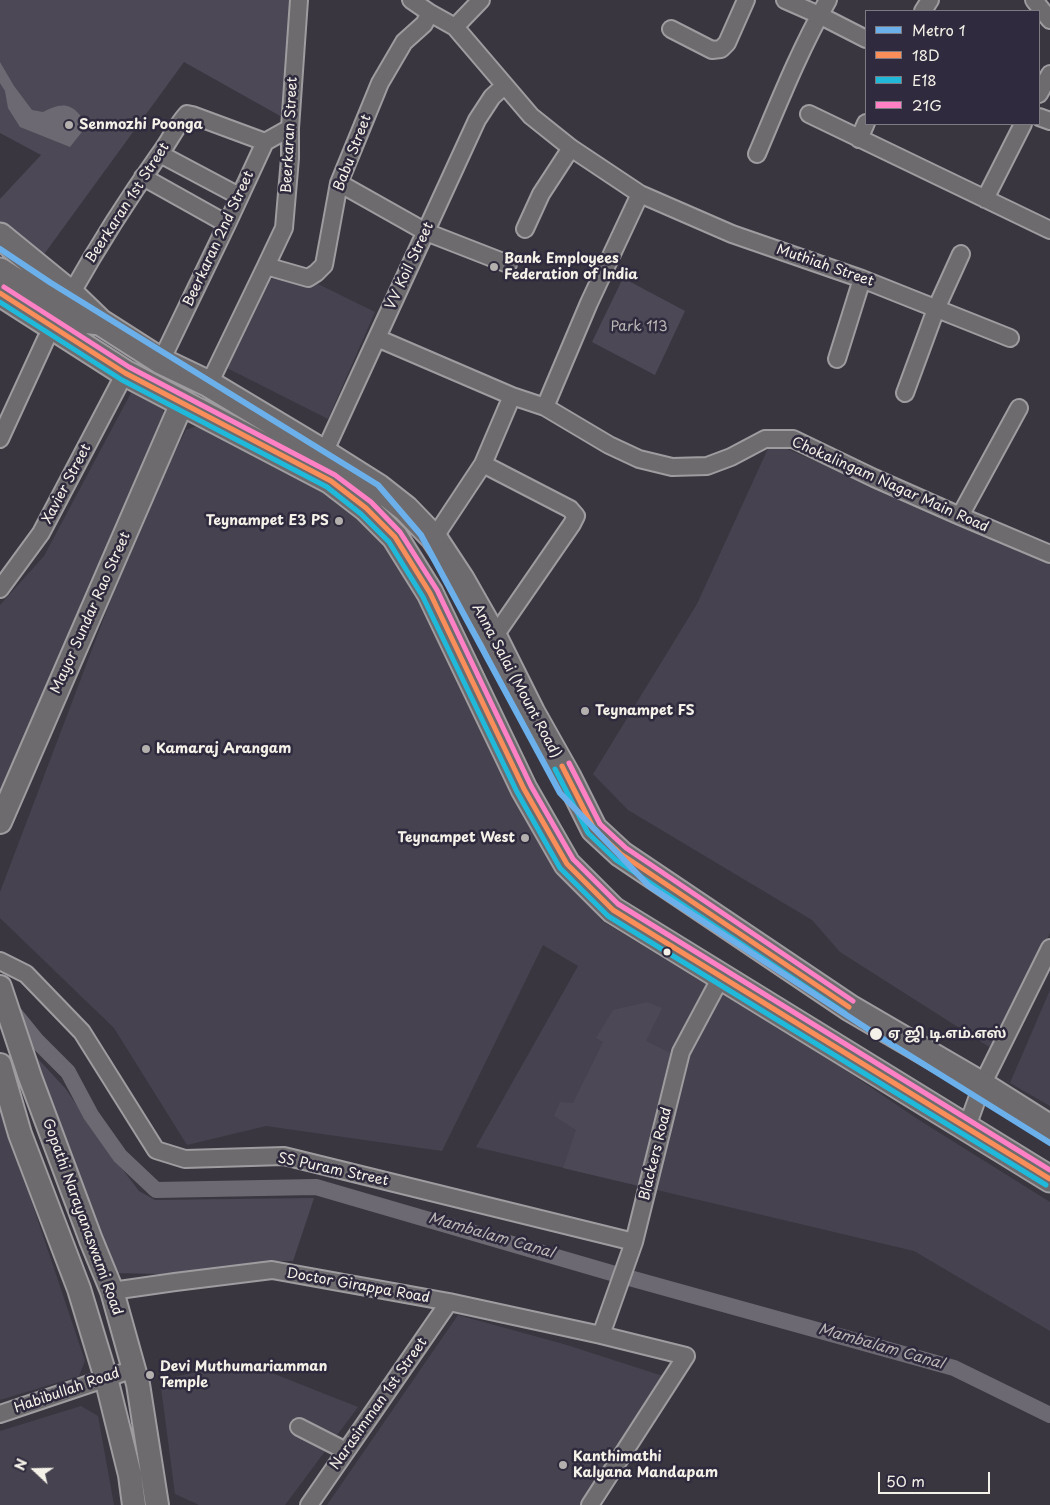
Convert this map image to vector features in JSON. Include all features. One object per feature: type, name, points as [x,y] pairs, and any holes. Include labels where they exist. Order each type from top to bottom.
[{"type":"main road","points":[[0,236],[71,294],[100,322]]},
{"type":"main road","points":[[0,271],[61,331]]},
{"type":"main road","points":[[0,293],[61,331]]},
{"type":"main road","points":[[0,310],[61,331],[100,322]]},
{"type":"main road","name":"Anna Salai (Mount Road)","points":[[100,322],[161,361],[209,384],[324,453],[378,487],[406,509],[434,538],[461,580],[494,637],[594,829],[621,854],[850,1008],[1050,1128]]},
{"type":"main road","points":[[61,331],[58,347],[85,348],[182,404],[331,481],[366,508],[395,537],[430,593],[524,789],[567,864],[613,910],[1050,1179]]},
{"type":"main road","name":"Mayor Sundar Rao Street","points":[[0,822],[182,404]]},
{"type":"main road","name":"Gopathi Narayanaswami Road","points":[[0,988],[30,1077],[112,1291],[138,1384],[157,1505]]},
{"type":"main road","name":"Gopathi Narayanaswami Road","points":[[2,1074],[20,1134],[79,1289],[106,1378],[130,1475],[134,1505]]},
{"type":"main road","points":[[64,1250],[91,1240]]},
{"type":"street","name":"Beerkaran Street","points":[[266,266],[284,228],[299,0]]},
{"type":"street","points":[[411,0],[455,27],[481,0]]},
{"type":"street","points":[[671,29],[712,50],[721,49],[727,43],[746,0]]},
{"type":"street","points":[[785,0],[865,38]]},
{"type":"street","points":[[757,154],[782,95],[819,15],[828,0]]},
{"type":"street","points":[[1034,0],[1050,20]]},
{"type":"street","name":"Babu Street","points":[[266,266],[308,278],[324,265],[339,183],[380,84],[404,42],[424,24],[430,13]]},
{"type":"street","name":"Muthiah Street","points":[[455,27],[531,116],[571,148],[640,194],[732,234],[862,279],[1010,338]]},
{"type":"street","points":[[1040,92],[1050,74]]},
{"type":"street","name":"VV Koil Street","points":[[324,453],[477,120],[492,97],[504,86]]},
{"type":"street","name":"Beerkaran 1st Street","points":[[71,294],[102,240],[187,114],[265,142]]},
{"type":"street","points":[[809,114],[1050,230]]},
{"type":"street","points":[[859,139],[865,125]]},
{"type":"street","points":[[985,199],[1022,125]]},
{"type":"street","points":[[265,142],[290,128]]},
{"type":"street","name":"Beerkaran 2nd Street","points":[[161,361],[265,142]]},
{"type":"street","points":[[525,229],[541,194],[571,148]]},
{"type":"street","points":[[160,154],[239,196]]},
{"type":"street","points":[[143,177],[227,224]]},
{"type":"street","points":[[339,183],[426,232],[508,264]]},
{"type":"street","points":[[545,407],[589,303],[640,194]]},
{"type":"street","points":[[906,393],[936,309],[961,254]]},
{"type":"street","points":[[209,384],[266,266]]},
{"type":"street","points":[[837,359],[862,279]]},
{"type":"street","points":[[0,439],[61,331]]},
{"type":"street","name":"Chokalingam Nagar Main Road","points":[[377,338],[512,396],[545,407],[639,459],[672,467],[707,466],[731,457],[765,439],[793,439],[960,516],[1050,554]]},
{"type":"street","name":"Xavier Street","points":[[0,589],[41,534],[126,373]]},
{"type":"street","points":[[434,538],[483,464],[512,396]]},
{"type":"street","points":[[960,516],[1019,408]]},
{"type":"street","points":[[483,464],[570,509],[576,516],[494,637]]},
{"type":"street","points":[[967,1127],[982,1086],[1050,948]]},
{"type":"street","name":"SS Puram Street","points":[[0,961],[26,974],[82,1032],[156,1150],[185,1159],[284,1156],[634,1242]]},
{"type":"street","name":"Blackers Road","points":[[601,1336],[634,1242],[681,1052],[722,977]]},
{"type":"street","name":"Doctor Girappa Road","points":[[112,1291],[272,1270],[450,1302],[686,1356],[590,1505]]},
{"type":"street","name":"Narasimman 1st Street","points":[[309,1505],[450,1302]]},
{"type":"street","name":"Habibullah Road","points":[[0,1414],[134,1369]]},
{"type":"street","points":[[299,1427],[346,1451]]},
{"type":"shaded area","points":[[0,62],[14,86],[32,110],[43,112],[57,106],[66,106],[71,107],[79,114],[84,121],[85,128],[70,147],[20,127],[8,108],[5,91],[0,83]]},
{"type":"shaded area","points":[[271,279],[314,282],[375,312],[328,419],[227,368]]},
{"type":"shaded area","points":[[132,391],[163,407],[163,421],[0,802],[0,605],[44,556]]},
{"type":"shaded area","points":[[199,425],[332,496],[385,529],[547,849],[602,921],[807,1044],[919,1120],[1050,1202],[1050,1331],[914,1251],[476,1147],[578,966],[543,945],[442,1151],[266,1126],[187,1145],[114,1028],[0,918],[0,892],[143,515],[186,430]]},
{"type":"shaded area","points":[[771,442],[1050,562],[1050,933],[994,1050],[840,952],[812,920],[628,810],[593,774],[697,604]]},
{"type":"shaded area","points":[[1050,990],[1050,1106],[1010,1083]]},
{"type":"shaded area","points":[[0,1076],[14,1149],[85,1361],[79,1376],[0,1400]]},
{"type":"shaded area","points":[[458,1315],[567,1345],[669,1378],[590,1505],[327,1505]]},
{"type":"shaded area","points":[[244,1362],[358,1407],[285,1505],[199,1505],[175,1494],[160,1380]]},
{"type":"shaded area","points":[[81,1406],[98,1416],[114,1505],[0,1505],[0,1431]]},
{"type":"green space","name":"Senmozhi Poonga","points":[[0,0],[291,0],[282,117],[184,62],[42,257],[0,222],[0,199],[41,155],[0,133]]},
{"type":"green space","name":"Park 113","points":[[623,278],[685,311],[655,375],[592,342]]},
{"type":"green space","points":[[647,1002],[662,1008],[646,1041],[676,1056],[643,1187],[563,1168],[576,1130],[554,1116],[560,1102],[573,1103],[603,1042],[596,1038],[613,1010]]},
{"type":"green space","points":[[25,1045],[65,1088],[104,1145],[139,1191],[155,1200],[314,1198],[293,1261],[275,1261],[161,1274],[112,1273]]},
{"type":"waterway","name":"Mambalam Canal","points":[[11,1009],[37,1041],[68,1072],[91,1115],[120,1156],[156,1190],[316,1187],[608,1272],[954,1368],[1050,1415]]},
{"type":"metro line","name":"1","points":[[0,249],[51,283],[378,485],[421,535],[560,793],[649,886],[880,1037],[1050,1143]]},
{"type":"transit line","name":"21G","points":[[4,287],[129,367],[335,475],[371,502],[400,532],[437,590],[531,786],[573,859],[618,904],[1050,1170]]},
{"type":"transit line","name":"18D","points":[[0,293],[125,373],[331,481],[366,508],[395,537],[430,593],[524,789],[567,864],[613,910],[1050,1179]]},
{"type":"transit line","name":"E18","points":[[0,302],[122,380],[327,487],[361,514],[389,542],[423,597],[517,792],[560,868],[608,916],[1046,1185]]},
{"type":"transit line","name":"21G","points":[[569,763],[600,824],[626,848],[853,1001]]},
{"type":"transit line","name":"18D","points":[[562,766],[594,829],[621,854],[849,1007]]},
{"type":"transit line","name":"E18","points":[[555,769],[588,833],[616,860],[845,1013]]},
{"type":"place","name":"Senmozhi Poonga","points":[[69,125]]},
{"type":"place","name":"Bank Employees Federation of India","points":[[494,267]]},
{"type":"place","name":"Teynampet E3 PS","points":[[339,521]]},
{"type":"place","name":"Teynampet FS","points":[[585,711]]},
{"type":"place","name":"Kamaraj Arangam","points":[[146,749]]},
{"type":"place","name":"Teynampet West","points":[[525,838]]},
{"type":"place","name":"ஏ ஜி டி.எம்.எஸ்","points":[[876,1034]]},
{"type":"place","name":"Devi Muthumariamman Temple","points":[[150,1375]]},
{"type":"place","name":"Kanthimathi Kalyana Mandapam","points":[[563,1465]]}]
